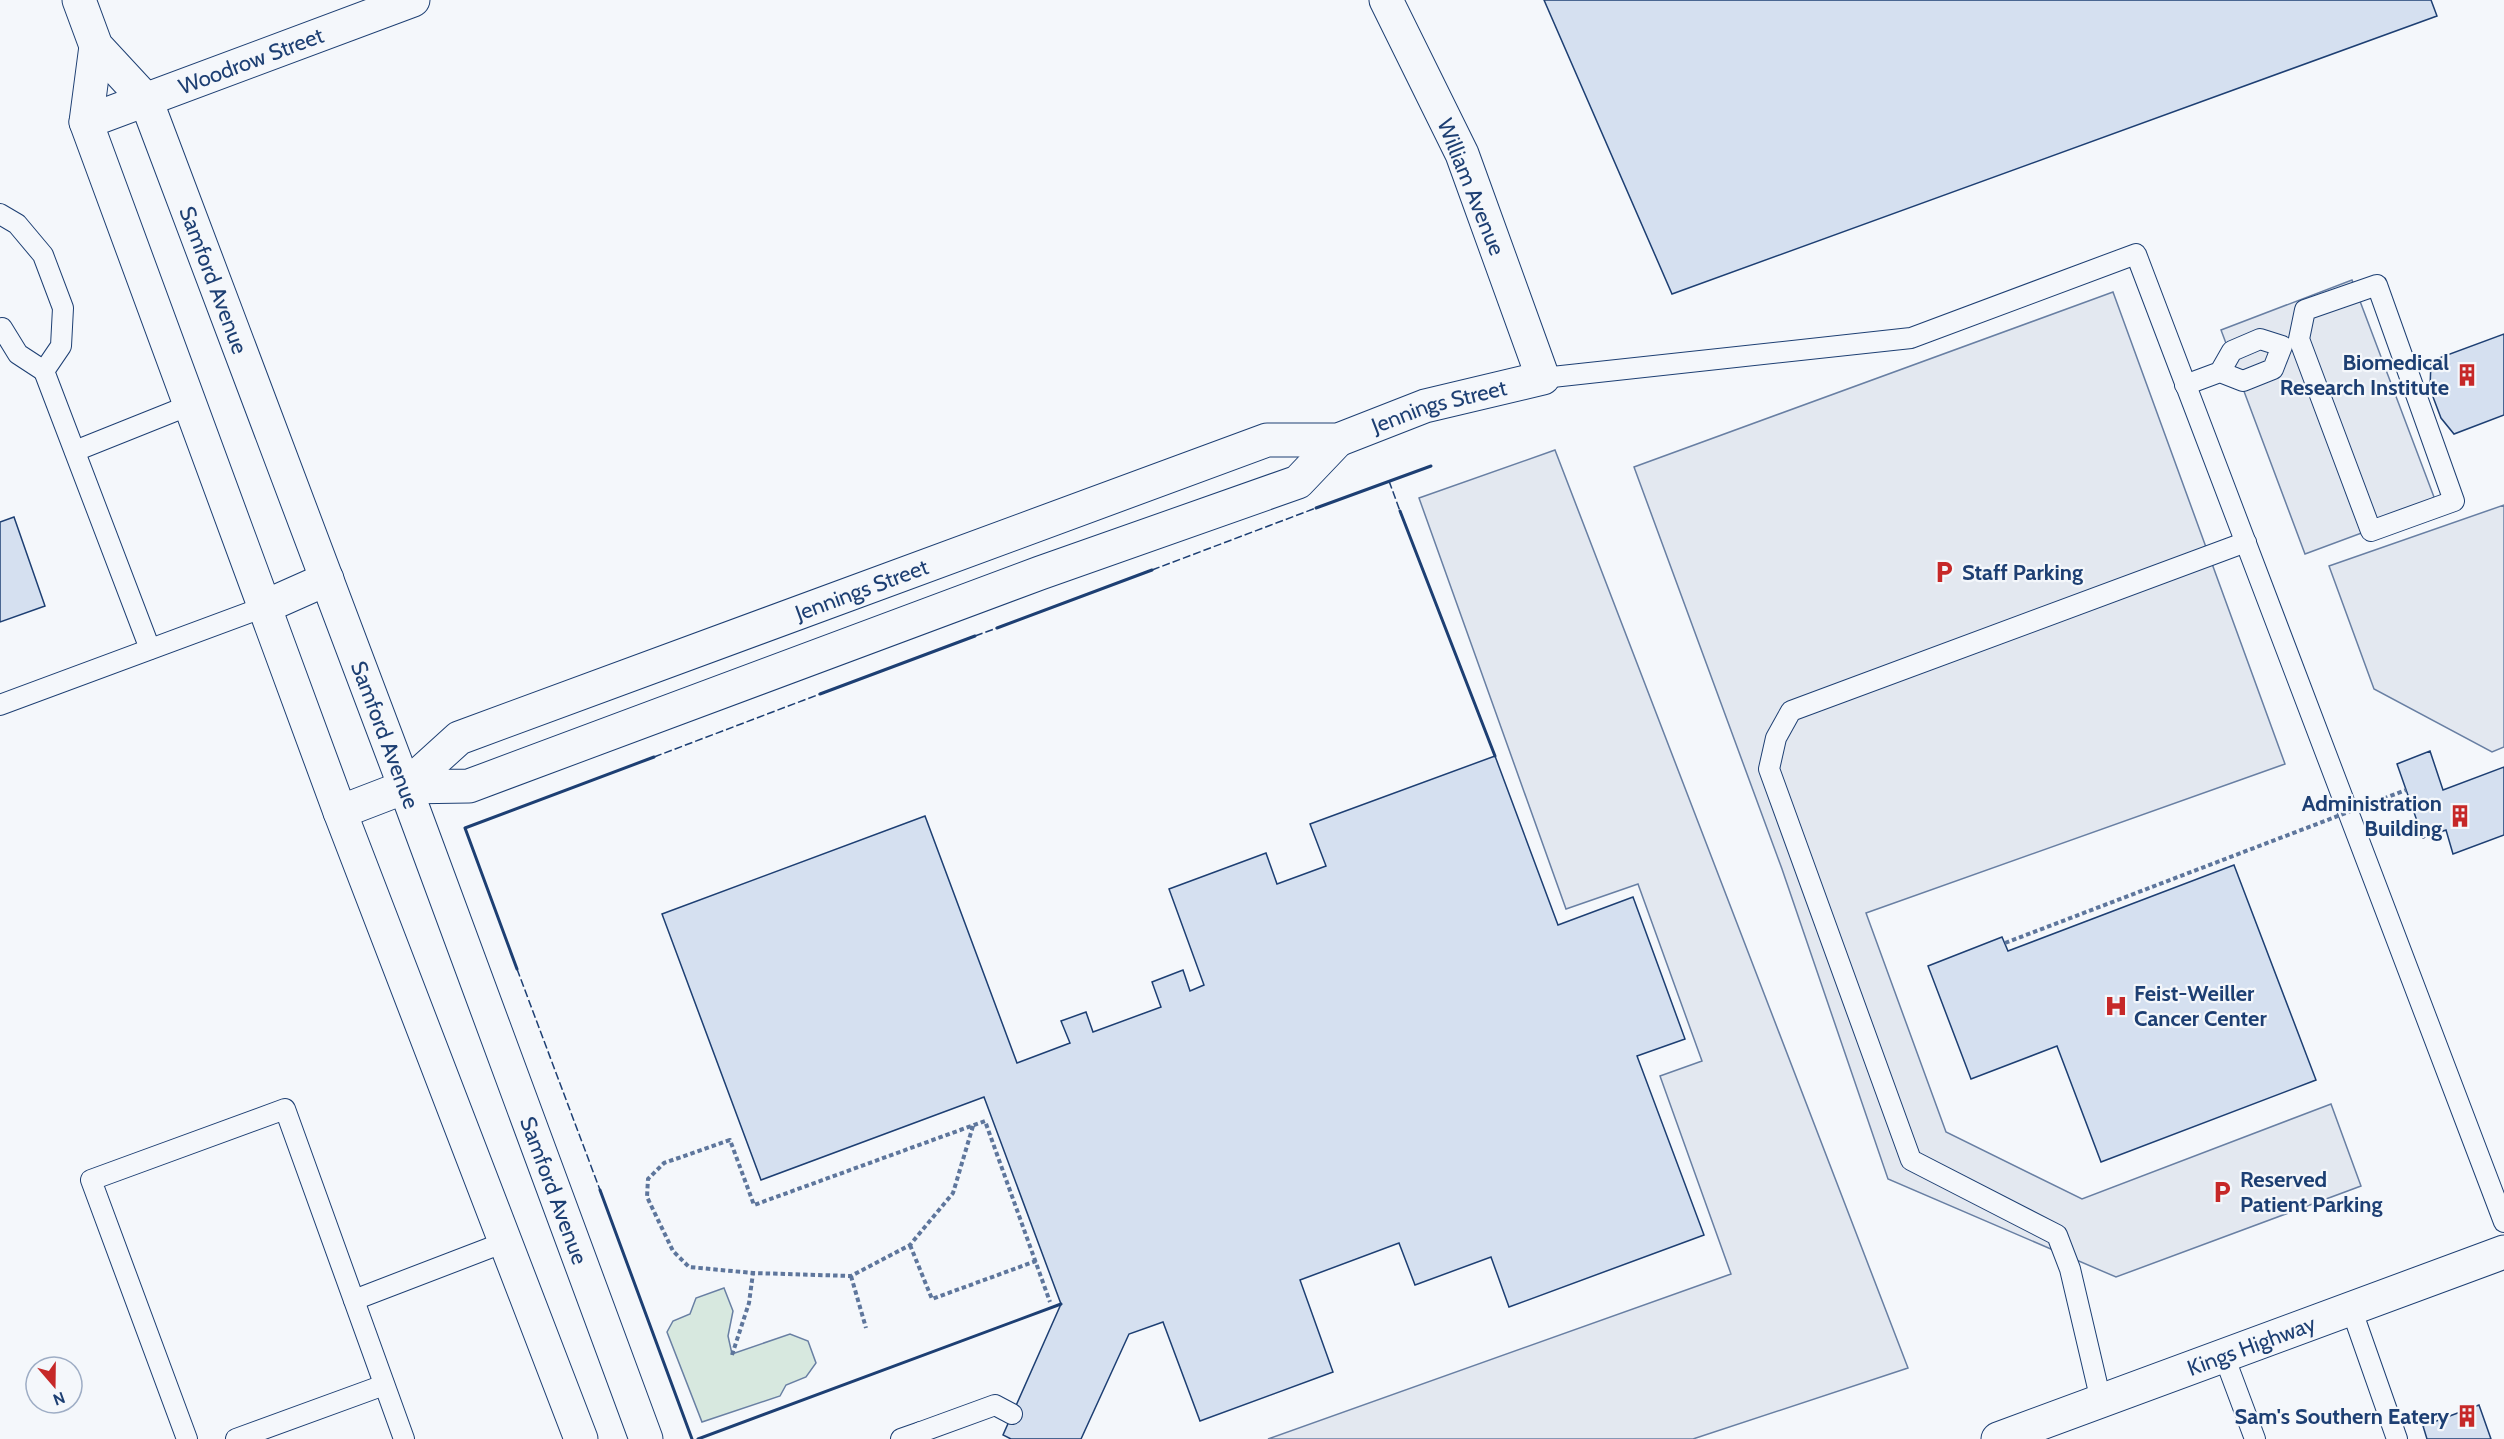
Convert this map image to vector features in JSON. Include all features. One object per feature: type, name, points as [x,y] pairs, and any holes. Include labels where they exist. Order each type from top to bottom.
[{"type":"street","name":"Samford Avenue","points":[[79,0],[96,46],[146,100],[405,787],[646,1439]]},
{"type":"street","name":"Woodrow Street","points":[[86,122],[413,0]]},
{"type":"street","name":"William Avenue","points":[[1386,0],[1462,154],[1543,378]]},
{"type":"street","name":"Samford Avenue","points":[[96,46],[86,122],[340,812],[581,1439]]},
{"type":"street","name":"Jennings Street","points":[[405,787],[459,738],[1267,440],[1338,440],[1425,406],[1543,378]]},
{"type":"street","name":"Jennings Street","points":[[340,812],[405,787],[469,786],[1040,573],[1298,482],[1338,440]]},
{"type":"street","points":[[1028,529],[1040,573]]},
{"type":"street","points":[[264,607],[327,579]]},
{"type":"street","name":"Kings Highway","points":[[1998,1439],[2504,1252]]},
{"type":"lane","points":[[0,214],[16,224],[43,255],[63,308],[61,345],[44,371]]},
{"type":"lane","points":[[1543,378],[1911,338],[2136,254],[2504,1222]]},
{"type":"lane","points":[[2220,372],[2243,381],[2273,369],[2290,343],[2305,310],[2377,285],[2454,501],[2371,531],[2290,343]]},
{"type":"lane","points":[[2,328],[18,354],[44,371],[150,649]]},
{"type":"lane","points":[[2185,385],[2220,372],[2232,351],[2260,339],[2290,343]]},
{"type":"lane","points":[[75,451],[190,405]]},
{"type":"lane","points":[[2101,1401],[2070,1269],[2057,1235],[1911,1160],[1769,769],[1776,738],[1791,711],[2246,542]]},
{"type":"lane","points":[[0,705],[264,607]]},
{"type":"lane","points":[[187,1439],[91,1180],[285,1109],[404,1439]]},
{"type":"lane","points":[[354,1300],[505,1242]]},
{"type":"lane","points":[[2351,1308],[2397,1439]]},
{"type":"lane","points":[[2224,1356],[2255,1439]]},
{"type":"lane","points":[[236,1439],[280,1431],[384,1385]]},
{"type":"lane","points":[[901,1439],[920,1435],[994,1405],[1012,1414]]},
{"type":"path","points":[[2005,943],[2406,790]]},
{"type":"path","points":[[972,1126],[953,1193],[909,1245],[851,1276],[753,1273],[689,1267],[673,1251],[646,1197],[648,1179],[664,1163],[730,1140],[754,1204],[985,1121],[1050,1302]]},
{"type":"path","points":[[909,1245],[932,1299],[1036,1261]]},
{"type":"path","points":[[732,1355],[748,1303],[753,1273]]},
{"type":"path","points":[[851,1276],[866,1328]]},
{"type":"shaded area","points":[[2352,280],[2437,505],[2305,554],[2221,330]]},
{"type":"shaded area","name":"Staff Parking","points":[[2113,292],[2285,764],[1866,913],[1946,1132],[2082,1199],[2331,1104],[2361,1186],[2116,1277],[1888,1179],[1782,869],[1634,467]]},
{"type":"shaded area","points":[[1555,450],[1908,1368],[1693,1439],[1268,1439],[1731,1274],[1660,1076],[1702,1061],[1638,884],[1566,909],[1419,498]]},
{"type":"shaded area","points":[[2504,505],[2504,747],[2492,752],[2374,689],[2329,566]]},
{"type":"shaded area","points":[[724,1288],[733,1311],[728,1336],[732,1354],[790,1334],[808,1341],[816,1363],[806,1377],[786,1385],[780,1396],[702,1422],[667,1332],[673,1321],[690,1314],[696,1298]]},
{"type":"building","points":[[1544,0],[2431,0],[2437,16],[1672,294]]},
{"type":"building","name":"Biomedical Research Institute","points":[[2504,334],[2504,415],[2454,434],[2441,418],[2430,389],[2431,361]]},
{"type":"building","points":[[14,517],[45,606],[0,622],[0,522]]},
{"type":"building","name":"Administration Building","points":[[2430,751],[2443,790],[2504,767],[2504,835],[2453,854],[2446,830],[2423,838],[2397,764]]},
{"type":"building","points":[[1495,756],[1558,925],[1633,897],[1685,1039],[1637,1056],[1704,1235],[1509,1307],[1491,1257],[1415,1285],[1399,1243],[1300,1280],[1333,1372],[1200,1421],[1163,1322],[1129,1334],[1081,1439],[1011,1439],[1003,1435],[1061,1304],[984,1097],[761,1180],[662,914],[925,816],[1017,1063],[1070,1043],[1061,1021],[1086,1012],[1093,1032],[1161,1007],[1152,982],[1183,970],[1190,991],[1204,985],[1169,889],[1266,853],[1277,884],[1326,866],[1310,824]]},
{"type":"building","name":"Feist-Weiller Cancer Center","points":[[2234,865],[2316,1080],[2101,1162],[2057,1046],[1971,1079],[1928,966],[2002,937],[2008,951]]},
{"type":"building","name":"Sam's Southern Eatery","points":[[2479,1405],[2491,1439],[2427,1439],[2423,1426]]},
{"type":"fence","points":[[1389,481],[1400,511]]},
{"type":"fence","points":[[1152,570],[1316,508]]},
{"type":"fence","points":[[975,636],[997,628]]},
{"type":"fence","points":[[654,757],[820,694]]},
{"type":"fence","points":[[517,969],[600,1190]]},
{"type":"wall","points":[[1316,508],[1431,466]]},
{"type":"wall","points":[[1400,511],[1495,756]]},
{"type":"wall","points":[[997,628],[1152,570]]},
{"type":"wall","points":[[820,694],[975,636]]},
{"type":"wall","points":[[517,969],[465,828],[654,757]]},
{"type":"wall","points":[[600,1190],[692,1439]]},
{"type":"wall","points":[[698,1439],[1061,1304]]},
{"type":"place","name":"Biomedical Research Institute","points":[[2467,375]]},
{"type":"place","name":"Staff Parking","points":[[1944,572]]},
{"type":"place","name":"Administration Building","points":[[2460,816]]},
{"type":"place","name":"Feist-Weiller Cancer Center","points":[[2116,1006]]},
{"type":"place","name":"Reserved Patient Parking","points":[[2222,1192]]},
{"type":"place","name":"Sam's Southern Eatery","points":[[2467,1416]]}]
